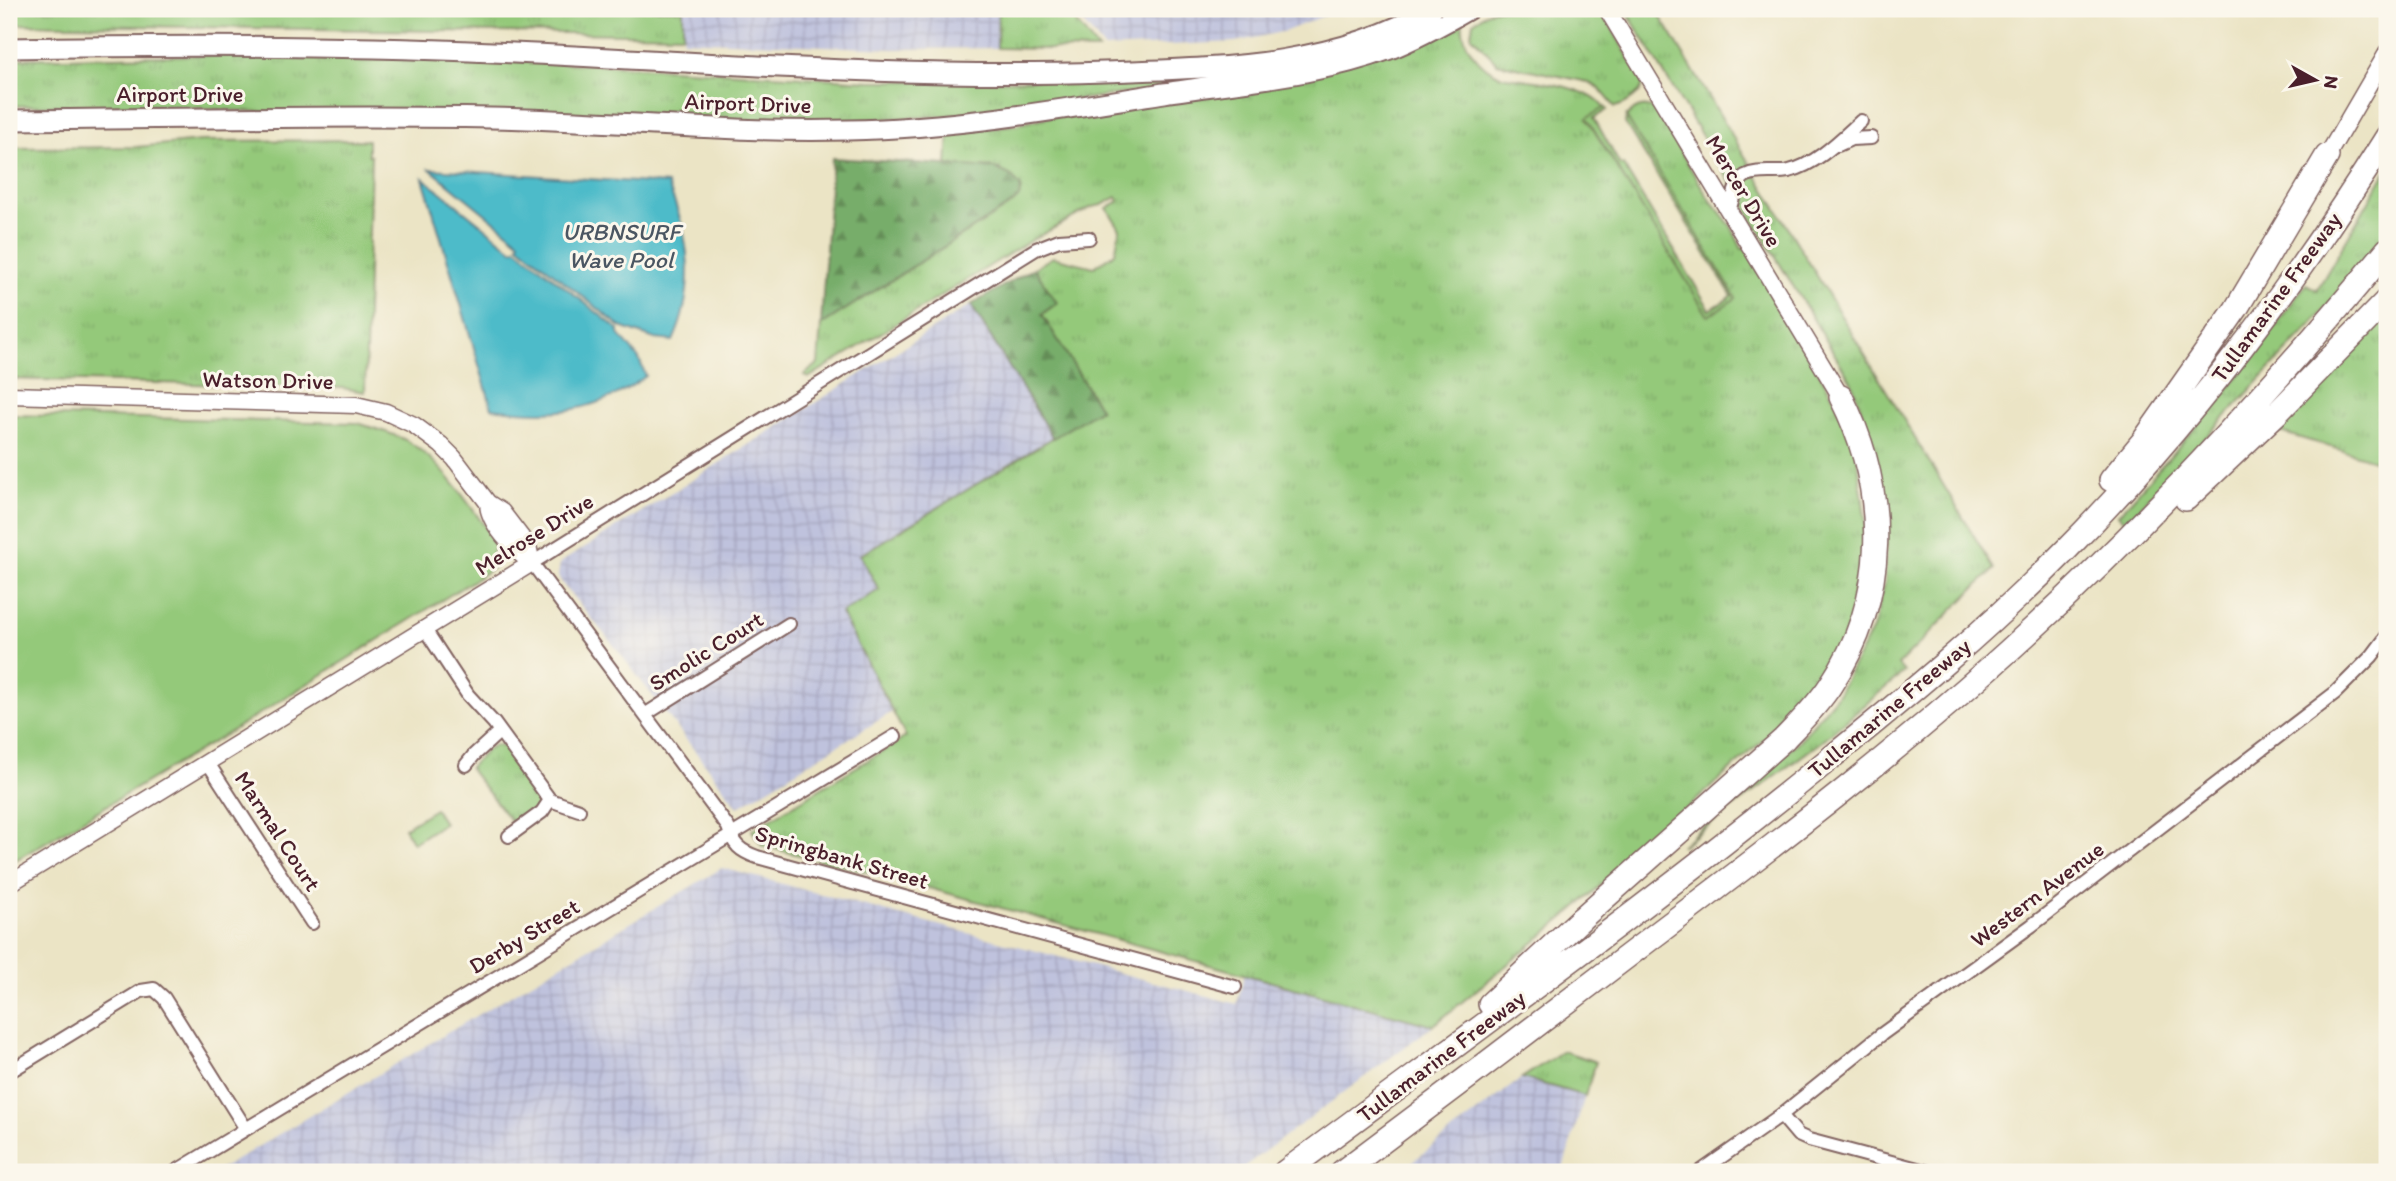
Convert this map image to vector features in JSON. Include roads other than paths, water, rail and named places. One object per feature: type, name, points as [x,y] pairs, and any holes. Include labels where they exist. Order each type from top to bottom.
[{"type":"highway","name":"Tullamarine Freeway","points":[[1285,1172],[1723,846],[1880,718],[2012,603],[2154,455],[2239,353],[2294,279],[2387,137]]},
{"type":"highway","points":[[1880,718],[2033,566],[2104,489],[2144,440],[2236,309],[2328,156]]},
{"type":"highway","name":"Tullamarine Freeway","points":[[1342,1172],[1825,807],[1989,668],[2112,554],[2243,419],[2303,352],[2387,250]]},
{"type":"highway","points":[[2112,554],[2129,550],[2210,478],[2285,406],[2387,300]]},
{"type":"highway","points":[[1406,1082],[1582,918],[1784,739],[1829,688],[1850,650],[1866,610],[1876,545],[1876,514],[1865,453],[1854,422],[1841,397]]},
{"type":"main road","name":"Airport Drive","points":[[9,48],[315,48],[487,52],[896,72],[1064,73],[1228,66],[1304,57],[1377,36],[1432,9]]},
{"type":"main road","name":"Airport Drive","points":[[9,120],[476,118],[637,123],[745,130],[930,126],[1047,112],[1310,71],[1387,50],[1425,34],[1469,9]]},
{"type":"street","name":"Mercer Drive","points":[[1607,9],[1841,397]]},
{"type":"street","points":[[2328,156],[2387,53]]},
{"type":"street","points":[[1729,211],[1738,185],[1745,177],[1756,173],[1790,171],[1809,162],[1861,121]]},
{"type":"street","points":[[1828,149],[1851,139],[1871,138]]},
{"type":"street","name":"Melrose Drive","points":[[9,884],[1037,249],[1059,240],[1089,238]]},
{"type":"street","name":"Watson Drive","points":[[9,395],[356,405],[372,408],[428,433],[454,458],[488,503],[488,513],[517,553],[532,563]]},
{"type":"street","name":"Springbank Street","points":[[532,563],[728,827],[733,844],[738,849],[757,857],[1235,987]]},
{"type":"street","name":"Smolic Court","points":[[646,714],[789,624]]},
{"type":"street","points":[[424,628],[468,695],[550,800],[579,810]]},
{"type":"street","name":"Western Avenue","points":[[1700,1172],[1781,1115],[1882,1034],[2031,926],[2335,693],[2372,656],[2387,636]]},
{"type":"street","points":[[466,765],[499,732]]},
{"type":"street","name":"Derby Street","points":[[175,1172],[895,736]]},
{"type":"street","name":"Marmal Court","points":[[208,763],[312,923]]},
{"type":"street","points":[[509,836],[542,812],[550,800]]},
{"type":"street","points":[[9,1072],[141,991],[154,989],[164,998],[246,1129]]},
{"type":"street","points":[[1781,1115],[1798,1135],[1809,1140],[1929,1172]]},
{"type":"water","name":"URBNSURF Wave Pool","points":[[430,169],[667,184],[681,222],[688,262],[685,302],[673,341],[655,339],[621,327],[518,245],[520,242]]},
{"type":"water","name":"URBNSURF Wave Pool","points":[[423,178],[619,330],[619,334],[639,359],[646,376],[610,398],[573,409],[534,412],[492,408]]}]
